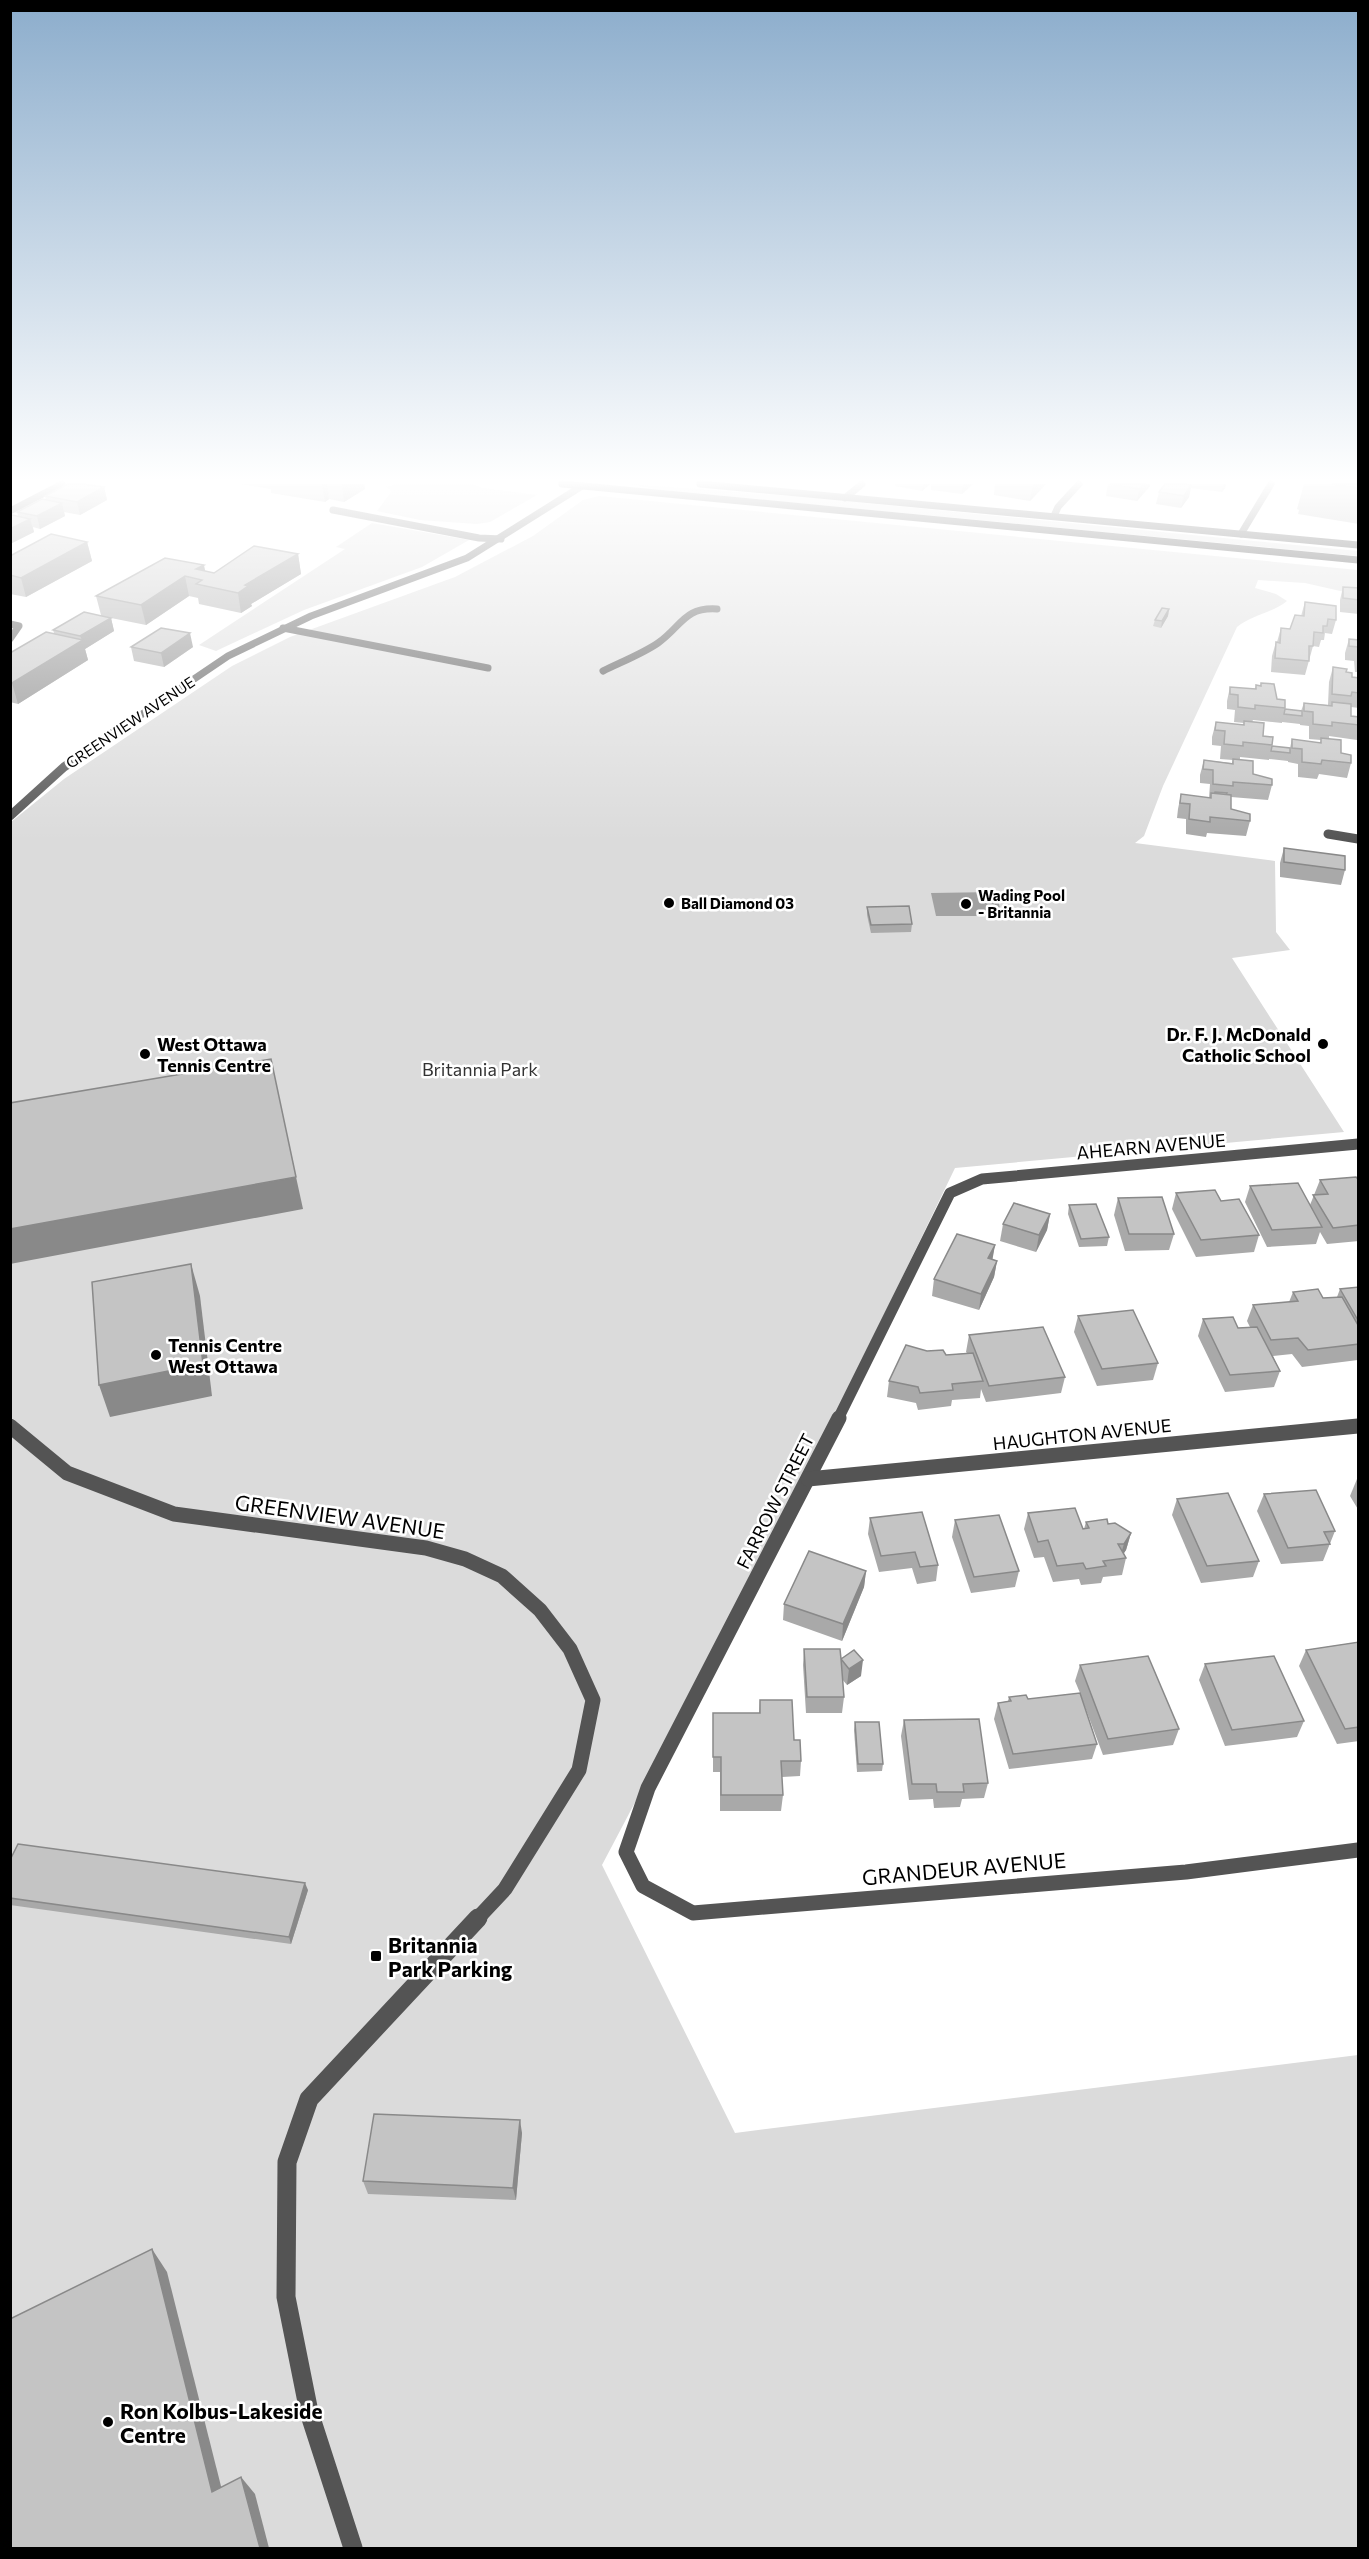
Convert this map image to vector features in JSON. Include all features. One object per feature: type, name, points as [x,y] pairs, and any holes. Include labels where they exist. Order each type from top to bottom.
[{"type":"street","name":"GREENVIEW AVENUE","points":[[10,816],[41,786],[73,761],[218,662],[283,628],[349,603]]},
{"type":"street","points":[[603,671],[658,643],[692,611],[703,608],[717,609]]},
{"type":"street","points":[[10,624],[19,626],[10,639]]},
{"type":"street","points":[[283,628],[488,668]]},
{"type":"street","points":[[1328,834],[1359,839]]},
{"type":"street","name":"AHEARN AVENUE","points":[[950,1193],[982,1179],[1359,1144]]},
{"type":"street","name":"FARROW STREET","points":[[635,1826],[648,1788],[808,1479],[943,1203],[950,1193]]},
{"type":"street","name":"GREENVIEW AVENUE","points":[[10,1426],[25,1441],[67,1473],[174,1514],[426,1548],[465,1559],[502,1576],[540,1610],[564,1641],[593,1700],[579,1770],[505,1889],[309,2099],[288,2162],[286,2297],[309,2412],[353,2548]]},
{"type":"street","name":"HAUGHTON AVENUE","points":[[808,1479],[1359,1426]]},
{"type":"street","name":"GRANDEUR AVENUE","points":[[635,1826],[626,1852],[643,1886],[693,1913],[1186,1872],[1359,1850]]},
{"type":"green space","points":[[262,603],[322,603],[216,651],[199,645]]},
{"type":"green space","name":"Britannia Park","points":[[382,603],[1283,603],[1237,627],[1163,786],[1144,836],[1135,843],[1275,861],[1276,932],[1290,950],[1232,958],[1344,1132],[955,1168],[796,1497],[602,1865],[735,2133],[1358,2055],[1358,2548],[11,2548],[11,822],[64,779],[232,666],[290,637]]},
{"type":"shaded area","name":"Wading Pool - Britannia","points":[[996,892],[1002,916],[936,916],[931,893]]},
{"type":"building","points":[[1305,603],[1336,606],[1336,620],[1328,619],[1327,626],[1323,626],[1323,633],[1314,632],[1313,646],[1309,646],[1309,661],[1275,658],[1276,642],[1280,643],[1281,628],[1290,629],[1295,615],[1304,616]]},
{"type":"building","points":[[1162,608],[1169,609],[1162,621],[1155,620]]},
{"type":"building","points":[[84,612],[111,618],[80,636],[53,630]]},
{"type":"building","points":[[161,628],[190,633],[161,653],[131,647]]},
{"type":"building","points":[[46,632],[83,640],[10,683],[10,653]]},
{"type":"building","points":[[1349,639],[1359,640],[1359,655],[1358,647],[1349,646]]},
{"type":"building","points":[[1333,667],[1347,669],[1346,672],[1352,673],[1352,677],[1359,678],[1359,693],[1352,692],[1351,696],[1332,694]]},
{"type":"building","points":[[1261,683],[1274,684],[1277,699],[1285,700],[1285,708],[1255,705],[1255,709],[1238,707],[1238,695],[1230,694],[1230,687],[1256,689],[1256,685],[1261,686]]},
{"type":"building","points":[[1332,702],[1351,704],[1351,716],[1359,717],[1359,725],[1332,722],[1332,726],[1313,724],[1313,712],[1304,711],[1304,703],[1332,706]]},
{"type":"building","points":[[1285,709],[1302,711],[1302,716],[1284,714]]},
{"type":"building","points":[[1244,721],[1264,723],[1263,736],[1273,737],[1272,745],[1243,742],[1243,746],[1224,744],[1225,731],[1215,730],[1216,722],[1244,725]]},
{"type":"building","points":[[1321,738],[1341,740],[1341,753],[1351,755],[1351,763],[1322,760],[1321,764],[1302,762],[1302,749],[1292,748],[1292,739],[1321,743]]},
{"type":"building","points":[[1272,746],[1290,748],[1290,753],[1271,751]]},
{"type":"building","points":[[1233,759],[1253,761],[1253,774],[1272,779],[1272,785],[1233,782],[1233,786],[1213,784],[1213,770],[1203,769],[1204,760],[1233,764]]},
{"type":"building","points":[[1215,792],[1227,793],[1226,795],[1214,794]]},
{"type":"building","points":[[1211,793],[1231,795],[1231,809],[1250,814],[1250,821],[1210,817],[1210,822],[1189,819],[1190,804],[1180,803],[1181,794],[1211,798]]},
{"type":"building","points":[[1284,848],[1345,856],[1345,870],[1284,862]]},
{"type":"building","points":[[909,906],[912,924],[871,925],[867,907]]},
{"type":"building","points":[[271,1059],[296,1177],[10,1229],[10,1103]]},
{"type":"building","points":[[1356,1177],[1359,1180],[1359,1225],[1333,1228],[1313,1195],[1328,1194],[1320,1180]]},
{"type":"building","points":[[1298,1183],[1322,1227],[1272,1230],[1250,1186]]},
{"type":"building","points":[[1215,1190],[1221,1201],[1239,1199],[1259,1235],[1201,1240],[1176,1193]]},
{"type":"building","points":[[1162,1197],[1174,1234],[1129,1234],[1118,1198]]},
{"type":"building","points":[[1014,1203],[1050,1214],[1039,1235],[1003,1224]]},
{"type":"building","points":[[1096,1204],[1109,1237],[1081,1239],[1069,1205]]},
{"type":"building","points":[[957,1234],[995,1245],[988,1258],[997,1261],[981,1294],[934,1279]]},
{"type":"building","name":"Tennis Centre West Ottawa","points":[[191,1264],[203,1364],[99,1385],[92,1282]]},
{"type":"building","points":[[1359,1287],[1359,1322],[1340,1289]]},
{"type":"building","points":[[1318,1289],[1323,1298],[1342,1297],[1359,1327],[1359,1344],[1308,1350],[1298,1338],[1271,1340],[1253,1305],[1298,1301],[1293,1292]]},
{"type":"building","points":[[1133,1310],[1158,1363],[1102,1369],[1078,1316]]},
{"type":"building","points":[[1233,1317],[1238,1328],[1257,1327],[1280,1371],[1230,1375],[1203,1319]]},
{"type":"building","points":[[1043,1327],[1065,1377],[989,1386],[969,1335]]},
{"type":"building","points":[[906,1345],[927,1351],[943,1350],[946,1355],[973,1353],[983,1381],[952,1384],[953,1390],[920,1393],[918,1387],[889,1381]]},
{"type":"building","points":[[1316,1490],[1335,1531],[1324,1532],[1330,1544],[1288,1548],[1264,1494]]},
{"type":"building","points":[[1228,1493],[1259,1561],[1207,1566],[1177,1499]]},
{"type":"building","points":[[1075,1508],[1083,1529],[1089,1528],[1086,1522],[1107,1519],[1108,1524],[1115,1523],[1131,1533],[1124,1544],[1118,1544],[1126,1558],[1103,1561],[1106,1566],[1086,1569],[1083,1563],[1057,1566],[1048,1540],[1038,1542],[1028,1513]]},
{"type":"building","points":[[922,1512],[938,1565],[920,1567],[915,1552],[881,1556],[870,1518]]},
{"type":"building","points":[[999,1515],[1019,1571],[974,1577],[955,1520]]},
{"type":"building","points":[[809,1551],[866,1571],[843,1624],[784,1604]]},
{"type":"building","points":[[1359,1642],[1359,1727],[1345,1729],[1306,1650]]},
{"type":"building","points":[[804,1649],[840,1649],[844,1697],[807,1697]]},
{"type":"building","points":[[854,1650],[863,1660],[849,1669],[841,1659]]},
{"type":"building","points":[[1148,1656],[1179,1729],[1108,1739],[1080,1665]]},
{"type":"building","points":[[1274,1656],[1304,1721],[1232,1730],[1205,1664]]},
{"type":"building","points":[[1080,1693],[1097,1744],[1013,1754],[998,1703],[1011,1701],[1009,1697],[1026,1695],[1028,1699]]},
{"type":"building","points":[[760,1700],[792,1700],[794,1740],[800,1740],[801,1761],[781,1761],[783,1795],[721,1795],[721,1757],[713,1757],[713,1713],[760,1713]]},
{"type":"building","points":[[979,1719],[988,1783],[963,1784],[964,1792],[937,1792],[936,1784],[912,1784],[904,1720]]},
{"type":"building","points":[[855,1722],[879,1722],[883,1764],[858,1764]]},
{"type":"building","points":[[18,1844],[305,1883],[289,1937],[10,1898],[10,1860]]},
{"type":"building","points":[[374,2114],[520,2120],[513,2188],[363,2181]]},
{"type":"building","name":"Ron Kolbus-Lakeside Centre","points":[[152,2249],[212,2492],[241,2477],[260,2548],[10,2548],[10,2319]]},
{"type":"place","name":"Ball Diamond 03","points":[[669,903]]},
{"type":"place","name":"Wading Pool - Britannia","points":[[966,904]]},
{"type":"place","name":"Dr. F. J. McDonald Catholic School","points":[[1323,1044]]},
{"type":"place","name":"West Ottawa Tennis Centre","points":[[145,1054]]},
{"type":"place","name":"Tennis Centre West Ottawa","points":[[156,1355]]},
{"type":"place","name":"Britannia Park Parking","points":[[376,1956]]},
{"type":"place","name":"Ron Kolbus-Lakeside Centre","points":[[108,2422]]}]
